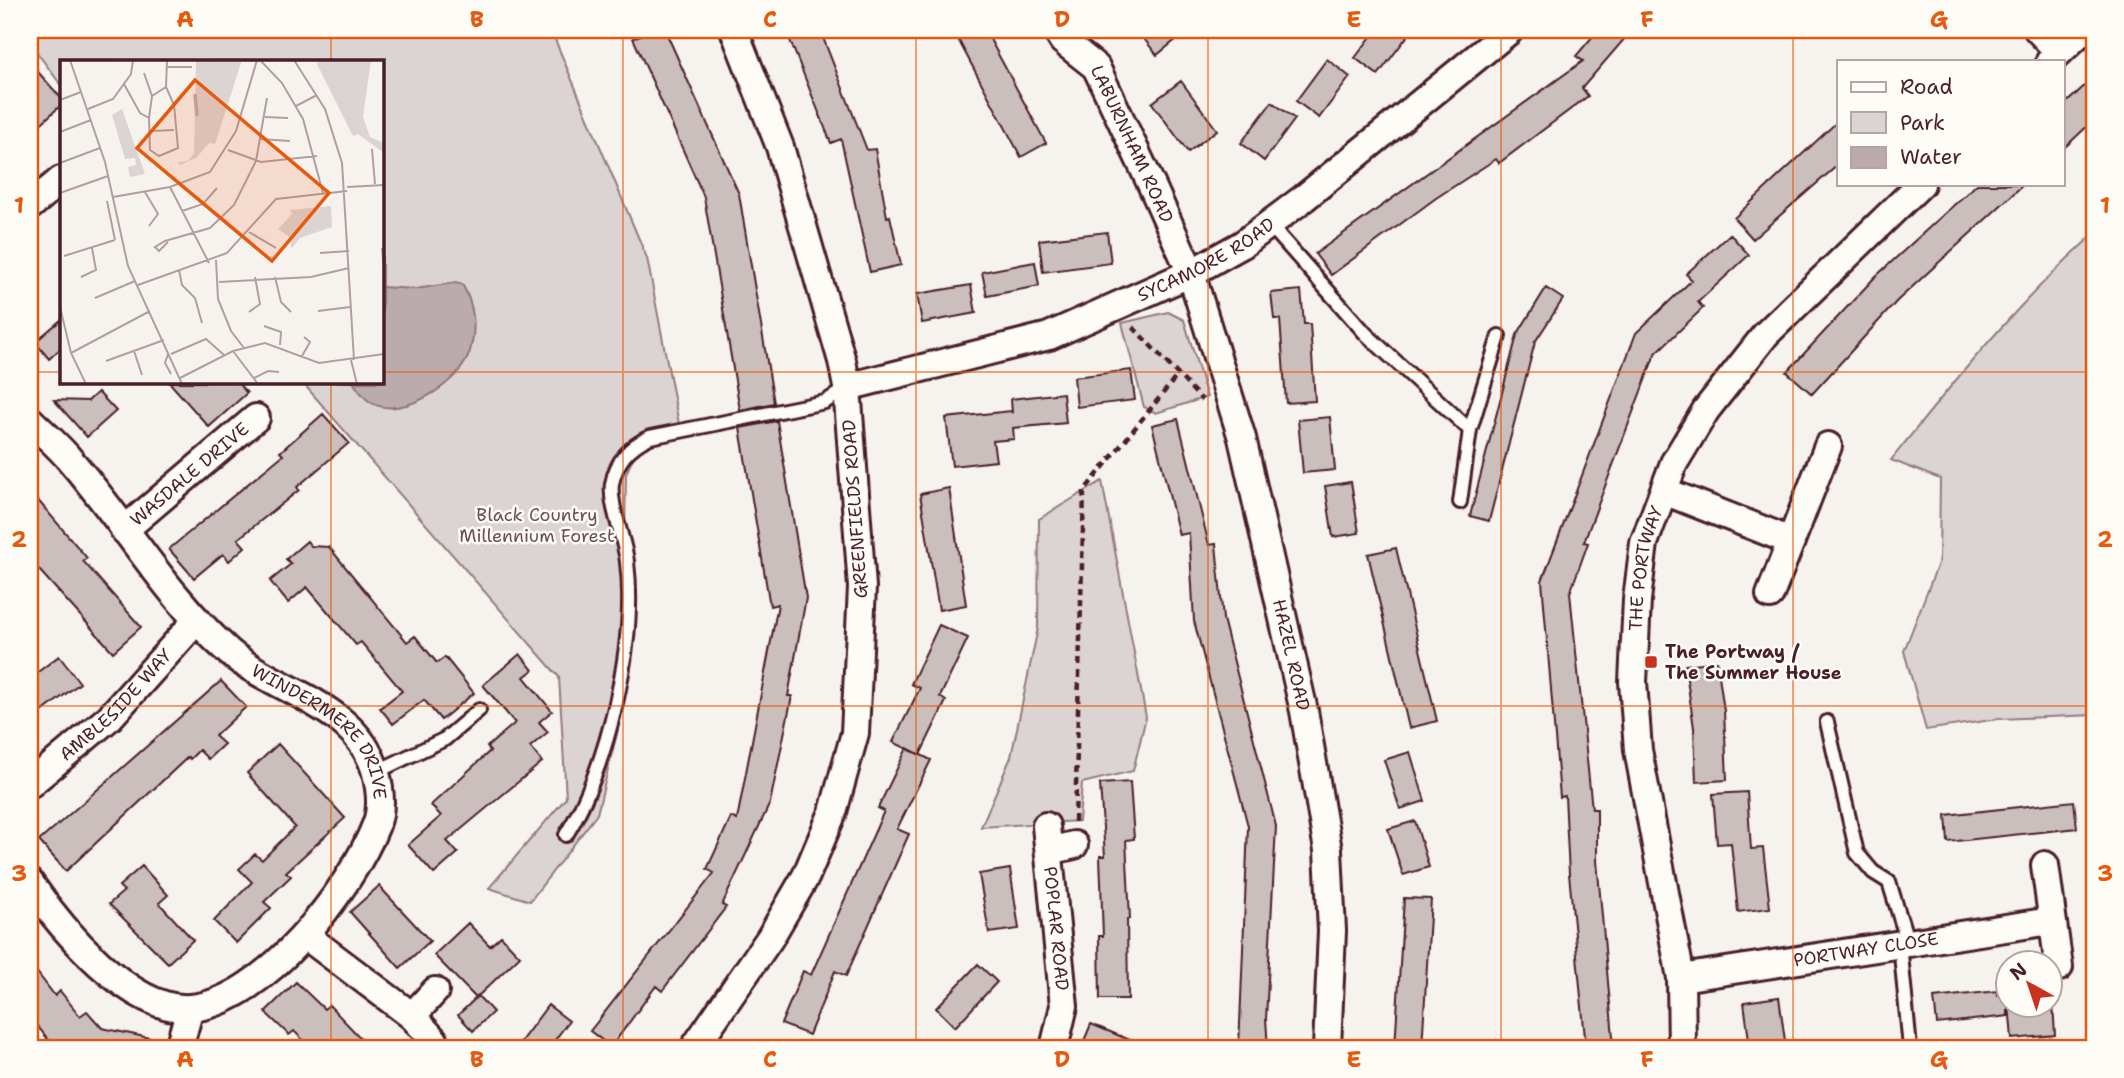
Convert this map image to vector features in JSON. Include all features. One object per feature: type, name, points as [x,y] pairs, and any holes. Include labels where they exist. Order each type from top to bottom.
[{"type":"street","name":"GREENFIELDS ROAD","points":[[694,1048],[770,938],[806,876],[833,812],[855,733],[862,587],[847,387],[780,147],[734,30]]},
{"type":"street","name":"SYCAMORE ROAD","points":[[847,387],[1049,336],[1116,309],[1191,273],[1243,244],[1510,30]]},
{"type":"street","points":[[2038,30],[2055,57],[2083,30]]},
{"type":"street","name":"LABURNHAM ROAD","points":[[1066,33],[1096,66],[1191,273]]},
{"type":"street","points":[[30,206],[60,181]]},
{"type":"street","name":"THE PORTWAY","points":[[1682,1048],[1681,978],[1638,750],[1633,682],[1644,542],[1674,463],[1706,410],[1766,334],[1919,186]]},
{"type":"street","name":"HAZEL ROAD","points":[[1191,273],[1242,438],[1306,724],[1328,850],[1332,931],[1327,1048]]},
{"type":"street","name":"WASDALE DRIVE","points":[[124,530],[256,418]]},
{"type":"street","name":"WINDERMERE DRIVE","points":[[30,420],[70,459],[196,621],[242,661],[275,684],[334,715],[354,735],[376,772],[380,799],[377,824],[354,868],[306,936],[255,982],[225,998],[190,1008],[157,1002],[135,993],[34,900]]},
{"type":"street","points":[[1770,595],[1828,446]]},
{"type":"street","points":[[1664,491],[1791,541]]},
{"type":"street","name":"AMBLESIDE WAY","points":[[30,784],[110,717],[196,621]]},
{"type":"street","name":"POPLAR ROAD","points":[[1054,1048],[1065,1006],[1056,841]]},
{"type":"street","points":[[2045,864],[2056,948]]},
{"type":"street","name":"PORTWAY CLOSE","points":[[1681,978],[2051,921]]},
{"type":"street","points":[[306,936],[412,1016],[434,1040]]},
{"type":"street","points":[[412,1016],[435,991]]},
{"type":"street","points":[[179,1048],[190,1008]]},
{"type":"lane","points":[[1269,224],[1366,334],[1470,430]]},
{"type":"lane","points":[[1460,502],[1470,430],[1499,336]]},
{"type":"lane","points":[[566,835],[582,809],[601,759],[623,659],[628,562],[612,486],[617,465],[634,444],[650,437],[825,402],[847,387]]},
{"type":"lane","points":[[376,772],[445,738],[479,710]]},
{"type":"lane","points":[[1827,722],[1857,853],[1873,872],[1889,882],[1904,944],[1910,1048]]},
{"type":"path","points":[[1116,309],[1177,376],[1205,402]]},
{"type":"path","points":[[1056,841],[1084,491],[1177,376]]},
{"type":"green space","name":"Black Country Millennium Forest","points":[[30,30],[551,30],[647,258],[681,434],[638,445],[626,474],[622,713],[597,814],[530,901],[489,888],[566,798],[559,677],[303,383],[383,383],[383,60],[60,60],[60,84],[30,43]]},
{"type":"green space","points":[[2094,234],[2094,715],[1998,719],[1926,730],[1904,651],[1939,561],[1940,479],[1891,460],[2013,314]]},
{"type":"green space","points":[[1168,312],[1184,320],[1207,397],[1156,413],[1144,407],[1122,323]]},
{"type":"green space","points":[[1102,481],[1146,717],[1133,771],[1082,783],[1079,821],[981,827],[1011,757],[1038,628],[1039,519]]},
{"type":"water","points":[[462,284],[473,316],[470,351],[465,363],[455,375],[429,396],[398,407],[383,407],[370,402],[354,383],[383,383],[383,287],[416,289]]},
{"type":"building","points":[[653,30],[665,30],[739,194],[774,403],[740,410],[704,197],[633,38]]},
{"type":"building","points":[[786,30],[820,30],[867,150],[875,149],[887,217],[890,216],[901,265],[870,272],[841,139],[831,143]]},
{"type":"building","points":[[953,30],[985,30],[1046,143],[1021,157]]},
{"type":"building","points":[[1137,30],[1188,30],[1157,55]]},
{"type":"building","points":[[1376,30],[1412,30],[1378,75],[1355,58]]},
{"type":"building","points":[[1598,30],[1632,30],[1582,88],[1588,96],[1499,163],[1496,159],[1436,198],[1331,275],[1315,254],[1583,61],[1576,56]]},
{"type":"building","points":[[1327,59],[1350,77],[1319,118],[1296,101]]},
{"type":"building","points":[[30,63],[60,97],[60,106],[30,134]]},
{"type":"building","points":[[2094,77],[2094,120],[2064,148],[2064,105]]},
{"type":"building","points":[[1181,81],[1217,130],[1188,152],[1152,103]]},
{"type":"building","points":[[1272,102],[1295,119],[1264,161],[1241,143]]},
{"type":"building","points":[[1837,122],[1837,166],[1753,239],[1734,218]]},
{"type":"building","points":[[1975,186],[2022,186],[1897,301],[1812,394],[1787,372],[1875,277]]},
{"type":"building","points":[[1107,232],[1111,263],[1043,272],[1039,240]]},
{"type":"building","points":[[1730,234],[1749,255],[1698,302],[1703,308],[1655,354],[1584,542],[1588,543],[1570,593],[1592,809],[1597,809],[1597,861],[1614,1048],[1586,1048],[1569,874],[1565,796],[1560,797],[1542,581],[1636,333],[1692,280],[1686,274]]},
{"type":"building","points":[[1035,262],[1039,286],[987,296],[982,272]]},
{"type":"building","points":[[971,285],[976,313],[922,323],[917,294]]},
{"type":"building","points":[[1546,288],[1563,299],[1535,342],[1489,521],[1470,516],[1517,335]]},
{"type":"building","points":[[1301,290],[1304,324],[1310,324],[1315,401],[1286,403],[1280,319],[1274,319],[1271,293]]},
{"type":"building","points":[[60,321],[60,349],[49,359],[35,342]]},
{"type":"building","points":[[1131,370],[1135,400],[1077,407],[1074,377]]},
{"type":"building","points":[[170,383],[238,383],[247,393],[209,427]]},
{"type":"building","points":[[98,392],[116,411],[87,437],[54,400],[88,401]]},
{"type":"building","points":[[1063,393],[1066,423],[1013,428],[1014,439],[993,441],[996,461],[952,466],[946,418],[1012,413],[1011,399]]},
{"type":"building","points":[[323,414],[349,443],[297,487],[299,490],[238,539],[245,547],[229,561],[223,554],[194,578],[169,549],[283,455],[280,452]]},
{"type":"building","points":[[1330,417],[1335,470],[1303,473],[1298,420]]},
{"type":"building","points":[[1178,419],[1209,545],[1216,544],[1223,619],[1276,826],[1266,1019],[1268,1048],[1239,1048],[1248,826],[1194,621],[1189,533],[1179,535],[1152,425]]},
{"type":"building","points":[[777,421],[806,598],[788,696],[792,696],[770,803],[722,905],[726,907],[662,991],[656,986],[611,1047],[590,1031],[714,873],[707,869],[731,817],[737,820],[778,604],[770,606],[740,428]]},
{"type":"building","points":[[1351,482],[1359,533],[1333,537],[1325,486]]},
{"type":"building","points":[[949,488],[966,605],[939,610],[920,494]]},
{"type":"building","points":[[30,491],[87,558],[83,561],[141,627],[113,652],[30,560]]},
{"type":"building","points":[[307,541],[311,546],[329,547],[407,642],[415,636],[437,663],[445,657],[474,693],[441,720],[424,700],[393,724],[380,708],[402,691],[361,642],[356,645],[307,587],[288,603],[270,581],[291,564],[286,559]]},
{"type":"building","points":[[1396,548],[1437,721],[1409,728],[1368,554]]},
{"type":"building","points":[[939,625],[968,638],[940,697],[946,701],[920,755],[893,742],[920,688],[911,684]]},
{"type":"building","points":[[520,654],[533,670],[524,677],[552,711],[539,722],[548,732],[530,747],[542,762],[447,841],[458,853],[434,874],[408,845],[441,816],[431,805],[490,751],[487,747],[515,723],[483,685]]},
{"type":"building","points":[[59,656],[80,683],[30,721],[30,678]]},
{"type":"building","points":[[1717,661],[1724,711],[1727,780],[1696,782],[1694,728],[1685,665]]},
{"type":"building","points":[[221,681],[246,707],[215,736],[224,744],[208,759],[199,750],[190,759],[188,757],[66,871],[39,841]]},
{"type":"building","points":[[278,744],[345,818],[286,872],[291,876],[264,902],[271,908],[236,943],[214,921],[252,882],[239,869],[255,854],[262,860],[295,827],[247,773]]},
{"type":"building","points":[[907,748],[931,760],[897,829],[909,834],[846,976],[835,971],[809,1035],[781,1024],[803,971],[811,975],[884,811],[878,808]]},
{"type":"building","points":[[1410,752],[1425,801],[1400,809],[1384,760]]},
{"type":"building","points":[[1130,782],[1134,839],[1126,840],[1130,919],[1127,919],[1128,999],[1100,999],[1099,936],[1103,936],[1100,856],[1105,856],[1100,784]]},
{"type":"building","points":[[1747,792],[1751,849],[1763,848],[1770,908],[1738,912],[1731,843],[1717,844],[1713,794]]},
{"type":"building","points":[[2074,801],[2077,828],[1948,842],[1946,815]]},
{"type":"building","points":[[1415,821],[1429,867],[1403,875],[1388,829]]},
{"type":"building","points":[[142,866],[168,895],[159,903],[193,940],[168,963],[109,904],[124,891],[119,886]]},
{"type":"building","points":[[1010,869],[1019,929],[989,933],[979,874]]},
{"type":"building","points":[[379,886],[430,941],[400,968],[350,912]]},
{"type":"building","points":[[1404,898],[1431,899],[1422,1048],[1395,1048]]},
{"type":"building","points":[[468,923],[490,946],[501,936],[520,956],[476,998],[434,955]]},
{"type":"building","points":[[30,963],[55,996],[60,991],[80,1016],[87,1011],[102,1028],[155,1039],[154,1048],[55,1048],[30,1017]]},
{"type":"building","points":[[978,964],[997,982],[955,1027],[936,1008]]},
{"type":"building","points":[[296,982],[324,1009],[329,1005],[370,1048],[311,1048],[294,1031],[289,1035],[265,1012]]},
{"type":"building","points":[[1994,991],[1994,1018],[1937,1024],[1934,998]]},
{"type":"building","points":[[478,996],[493,1012],[473,1031],[458,1015]]},
{"type":"building","points":[[1779,997],[1786,1048],[1750,1048],[1744,1002]]},
{"type":"building","points":[[548,1005],[569,1021],[549,1048],[516,1048]]},
{"type":"building","points":[[2010,1018],[2054,1018],[2055,1035],[2012,1039]]},
{"type":"building","points":[[1091,1024],[1149,1048],[1081,1048]]},
{"type":"place","name":"The Portway / The Summer House","points":[[1651,662]]}]
